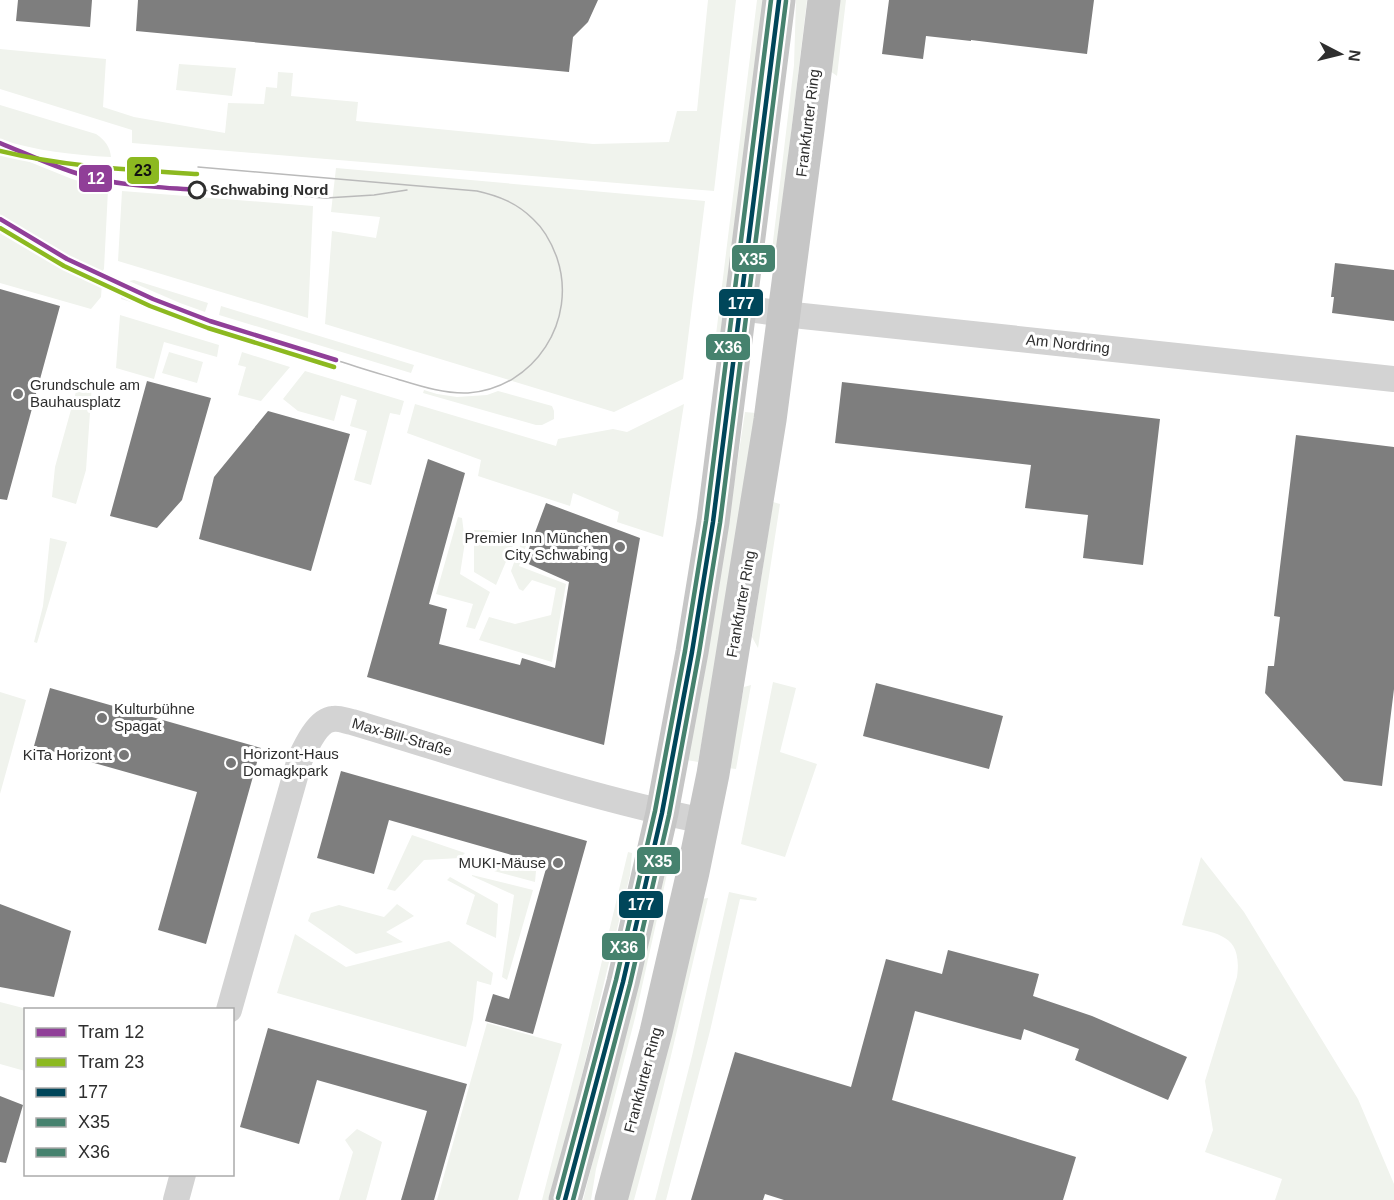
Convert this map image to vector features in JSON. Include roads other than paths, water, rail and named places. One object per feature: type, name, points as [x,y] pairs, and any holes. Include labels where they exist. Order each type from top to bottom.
[{"type":"main road","points":[[565,1200],[620,992],[662,813],[692,652],[713,522],[779,0]]},
{"type":"main road","name":"Frankfurter Ring","points":[[610,1200],[656,1032],[704,821],[770,420],[824,0]]},
{"type":"street","name":"Am Nordring","points":[[741,308],[1394,379]]},
{"type":"street","name":"Max-Bill-Straße","points":[[230,1008],[300,759],[309,740],[328,720],[336,718],[352,722],[607,799],[704,821]]},
{"type":"street","points":[[176,1200],[182,1176]]},
{"type":"tram line","name":"12","points":[[0,143],[61,168],[96,179],[139,186],[197,190]]},
{"type":"tram line","name":"23","points":[[0,151],[73,164],[197,174]]},
{"type":"tram line","points":[[198,167],[477,191],[514,204],[527,213],[537,223],[553,247],[562,281],[561,305],[556,327],[546,347],[513,379],[492,388],[468,393],[450,392],[414,384],[336,360]]},
{"type":"tram line","points":[[197,190],[326,198],[407,190]]},
{"type":"tram line","name":"12","points":[[0,219],[67,259],[153,299],[210,321],[336,360]]},
{"type":"tram line","name":"23","points":[[0,228],[64,266],[150,306],[208,328],[334,367]]},
{"type":"place","name":"Schwabing Nord","points":[[197,190]]},
{"type":"place","name":"Grundschule am Bauhausplatz","points":[[18,394]]},
{"type":"place","name":"Premier Inn München City Schwabing","points":[[620,547]]},
{"type":"place","name":"Kulturbühne Spagat","points":[[102,718]]},
{"type":"place","name":"KiTa Horizont","points":[[124,755]]},
{"type":"place","name":"Horizont-Haus Domagkpark","points":[[231,763]]},
{"type":"place","name":"MUKI-Mäuse","points":[[558,863]]}]
